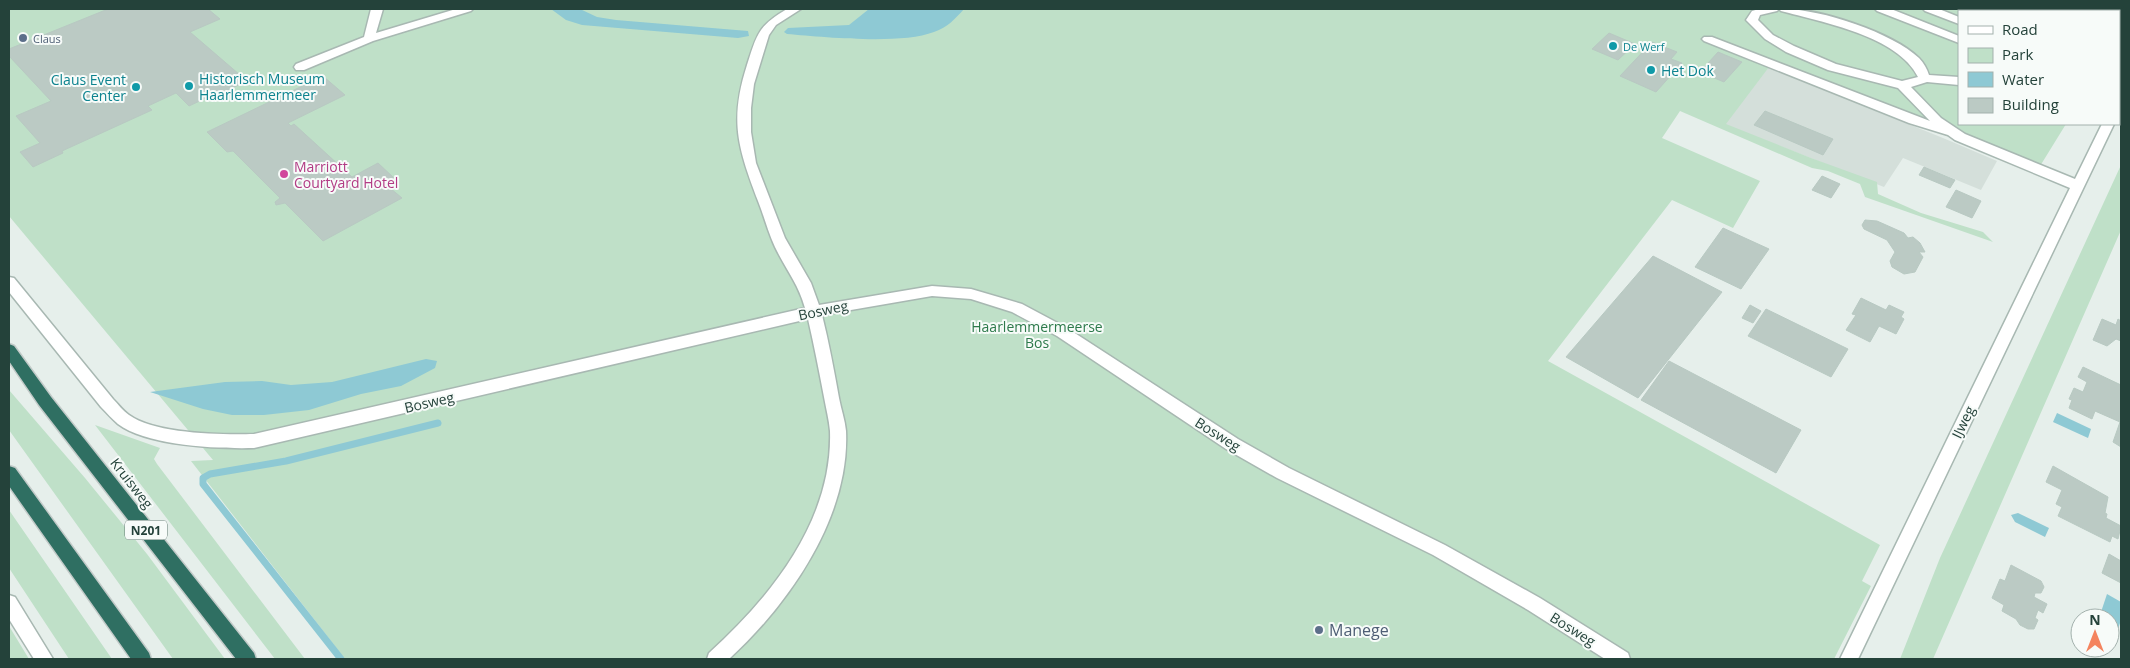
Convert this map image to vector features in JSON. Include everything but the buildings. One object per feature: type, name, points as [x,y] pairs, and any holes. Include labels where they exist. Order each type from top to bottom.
[{"type":"highway","name":"Kruisweg","points":[[9,350],[45,401],[247,659]]},
{"type":"highway","points":[[9,473],[142,659]]},
{"type":"street","points":[[369,39],[376,9]]},
{"type":"street","points":[[300,67],[369,39],[467,9]]},
{"type":"street","points":[[716,659],[738,640],[773,598],[802,555],[821,519],[833,475],[838,432],[825,363],[806,288],[784,249],[748,157],[743,106],[749,77],[767,28],[795,9]]},
{"type":"street","points":[[1773,9],[1756,13],[1752,20],[1764,33],[1776,41],[1832,68],[1902,85],[1920,82],[1925,78],[1958,81]]},
{"type":"street","points":[[1785,9],[1803,10],[1868,34],[1902,52],[1916,62],[1925,78]]},
{"type":"street","points":[[1881,9],[1958,40]]},
{"type":"street","points":[[1929,9],[1958,21]]},
{"type":"street","points":[[1708,39],[1912,120],[1949,131]]},
{"type":"street","points":[[1902,85],[1923,109],[1949,131],[2079,186]]},
{"type":"street","name":"IJweg","points":[[1849,659],[2108,125]]},
{"type":"street","name":"Bosweg","points":[[9,282],[107,403],[124,420],[144,429],[179,437],[217,442],[264,439],[812,312],[887,297],[932,291],[972,294],[1017,308],[1062,332],[1232,444],[1283,473],[1438,550],[1534,604],[1621,659]]},
{"type":"street","points":[[9,603],[44,659]]},
{"type":"shaded area","points":[[1720,48],[1997,161],[1981,190],[1903,158],[1884,187],[1665,101]]},
{"type":"green space","name":"Haarlemmermeerse Bos","points":[[9,9],[1985,9],[1988,10],[1958,10],[1958,125],[2065,125],[2037,171],[1769,67],[1726,124],[1877,182],[1878,194],[1921,213],[1983,232],[1993,242],[1865,197],[1860,184],[1828,171],[1812,168],[1680,111],[1662,138],[1760,181],[1733,228],[1672,200],[1548,361],[1880,545],[1862,581],[1871,586],[1834,659],[345,659],[191,461],[213,460],[9,216]]},
{"type":"green space","points":[[2121,165],[2121,230],[1933,659],[1900,659],[1940,558]]},
{"type":"green space","points":[[9,390],[147,554],[225,659],[173,659],[9,430]]},
{"type":"green space","points":[[95,425],[160,448],[154,459],[157,464],[305,659],[275,659]]},
{"type":"green space","points":[[9,510],[112,659],[69,659],[9,568]]},
{"type":"green space","points":[[9,626],[29,659],[9,659]]},
{"type":"water","points":[[551,9],[580,9],[597,17],[616,20],[748,31],[749,36],[738,38],[582,25],[566,20]]},
{"type":"water","points":[[869,9],[964,9],[943,28],[919,36],[882,39],[841,38],[787,34],[784,32],[788,28],[849,25]]},
{"type":"water","points":[[426,359],[437,361],[435,368],[401,386],[361,394],[309,410],[264,415],[232,415],[203,409],[150,392],[225,382],[262,381],[291,385],[332,382]]},
{"type":"water","points":[[2057,413],[2091,429],[2088,438],[2053,422]]},
{"type":"water","points":[[2018,513],[2049,528],[2045,537],[2015,522],[2011,515]]},
{"type":"water","points":[[2107,594],[2121,602],[2120,623],[2120,608],[2102,608]]},
{"type":"waterway","points":[[341,659],[203,484],[203,478],[210,474],[286,461],[438,423]]},
{"type":"place","name":"Claus","points":[[23,38]]},
{"type":"place","name":"De Werf","points":[[1613,46]]},
{"type":"place","name":"Het Dok","points":[[1651,70]]},
{"type":"place","name":"Historisch Museum Haarlemmermeer","points":[[189,86]]},
{"type":"place","name":"Claus Event Center","points":[[136,87]]},
{"type":"place","name":"Marriott Courtyard Hotel","points":[[284,174]]},
{"type":"place","name":"Manege","points":[[1319,630]]}]
